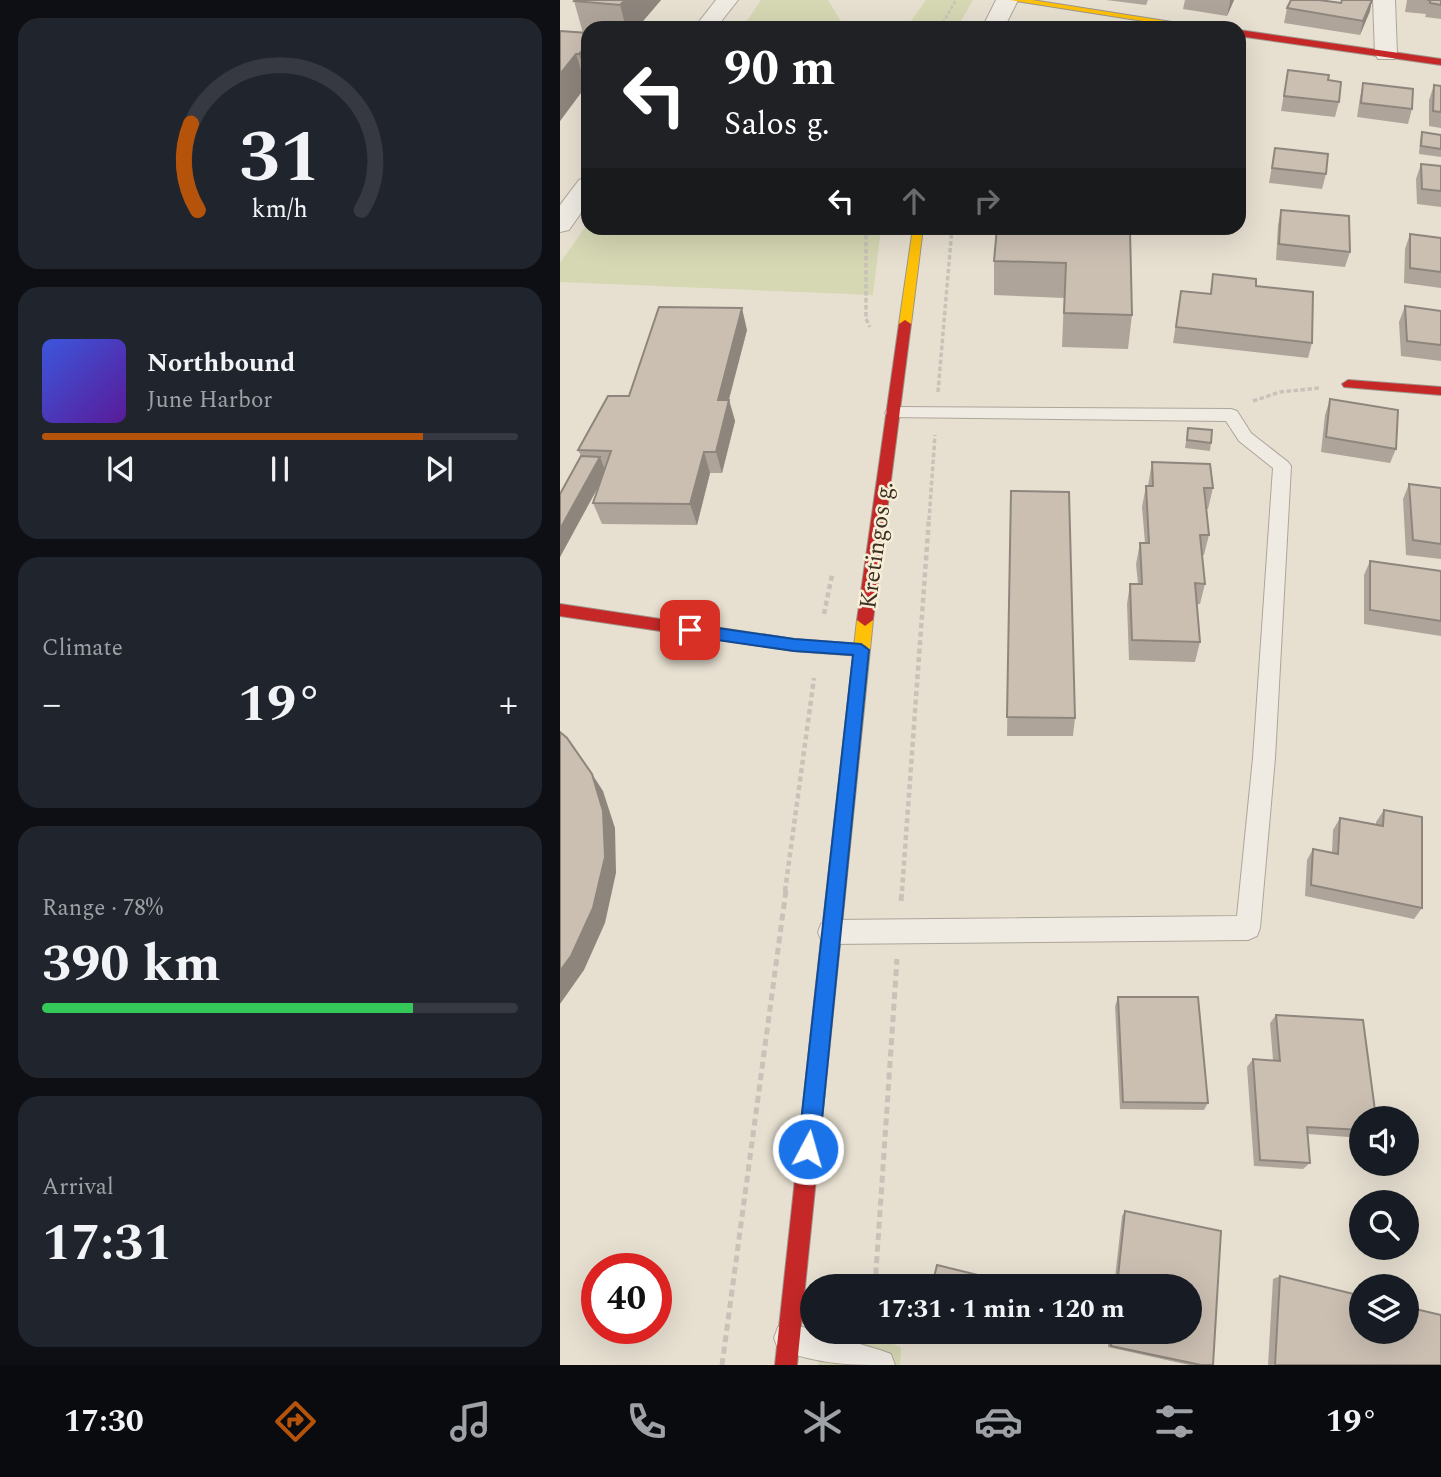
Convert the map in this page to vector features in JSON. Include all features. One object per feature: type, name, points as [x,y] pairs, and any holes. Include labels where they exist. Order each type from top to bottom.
[{"type":"street","points":[[710,21],[727,0]]},
{"type":"street","points":[[996,21],[1007,0]]},
{"type":"street","points":[[1014,0],[1158,21]]},
{"type":"street","points":[[1384,0],[1386,54]]},
{"type":"street","points":[[1246,34],[1441,62]]},
{"type":"street","points":[[560,224],[581,195]]},
{"type":"street","name":"Kretingos g.","points":[[787,1351],[861,650],[917,235]]},
{"type":"street","points":[[1348,384],[1441,391]]},
{"type":"street","points":[[560,610],[818,647],[861,650]]},
{"type":"lane","points":[[830,932],[1248,928],[1264,758],[1282,466],[1245,437],[1231,415],[894,412]]},
{"type":"lane","points":[[787,1351],[880,1365]]},
{"type":"path","points":[[944,21],[956,0]]},
{"type":"path","points":[[866,235],[866,319],[874,336]]},
{"type":"path","points":[[876,1274],[936,413],[951,235]]},
{"type":"path","points":[[1231,415],[1246,403],[1280,392],[1348,384]]},
{"type":"path","points":[[722,1365],[818,647],[834,568]]},
{"type":"green space","points":[[761,0],[828,0],[841,21],[747,21]]},
{"type":"green space","points":[[926,0],[973,0],[961,21],[911,21]]},
{"type":"green space","points":[[581,233],[880,235],[873,295],[560,282],[560,263]]},
{"type":"green space","points":[[820,1344],[893,1344],[901,1347],[900,1365],[818,1365]]},
{"type":"building","points":[[575,0],[625,0],[620,5]]},
{"type":"building","points":[[1291,0],[1341,3],[1342,0],[1372,0],[1363,21],[1287,8]]},
{"type":"building","points":[[1430,0],[1441,0],[1441,5],[1430,3]]},
{"type":"building","points":[[560,31],[581,32],[581,52],[576,54],[560,74]]},
{"type":"building","points":[[1288,70],[1329,75],[1328,80],[1341,82],[1339,102],[1284,96]]},
{"type":"building","points":[[1363,83],[1413,89],[1412,109],[1361,103]]},
{"type":"building","points":[[1434,85],[1441,86],[1441,112],[1433,111]]},
{"type":"building","points":[[1422,132],[1441,135],[1441,149],[1421,146]]},
{"type":"building","points":[[1275,148],[1328,154],[1326,174],[1272,168]]},
{"type":"building","points":[[1421,164],[1441,166],[1441,191],[1422,189]]},
{"type":"building","points":[[1281,210],[1349,216],[1350,252],[1279,244]]},
{"type":"building","points":[[1410,234],[1441,238],[1441,272],[1410,268]]},
{"type":"building","points":[[996,235],[1130,235],[1132,315],[1064,313],[1066,263],[994,261]]},
{"type":"building","points":[[1213,274],[1256,279],[1256,286],[1313,292],[1312,343],[1176,327],[1181,291],[1211,294]]},
{"type":"building","points":[[1405,306],[1441,311],[1441,345],[1407,341]]},
{"type":"building","points":[[659,307],[742,308],[718,400],[729,400],[716,452],[704,452],[690,504],[593,503],[611,451],[578,450],[608,396],[629,396]]},
{"type":"building","points":[[1330,399],[1398,410],[1396,449],[1326,437]]},
{"type":"building","points":[[1188,428],[1212,430],[1211,443],[1187,440]]},
{"type":"building","points":[[581,456],[600,457],[560,529],[560,494]]},
{"type":"building","points":[[1152,462],[1210,464],[1213,488],[1204,488],[1209,535],[1200,535],[1205,584],[1195,583],[1200,642],[1132,640],[1130,584],[1142,584],[1140,543],[1149,543],[1146,486],[1153,486]]},
{"type":"building","points":[[1409,484],[1441,488],[1441,544],[1413,540]]},
{"type":"building","points":[[1011,491],[1069,492],[1075,718],[1007,717]]},
{"type":"building","points":[[1370,561],[1441,571],[1441,621],[1370,610]]},
{"type":"building","points":[[560,732],[592,774],[603,811],[605,857],[593,908],[571,956],[560,971]]},
{"type":"building","points":[[1384,810],[1422,817],[1422,908],[1311,885],[1313,849],[1338,854],[1340,818],[1383,826]]},
{"type":"building","points":[[1118,997],[1198,997],[1208,1103],[1123,1102]]},
{"type":"building","points":[[1276,1015],[1363,1020],[1374,1106],[1349,1106],[1349,1129],[1307,1127],[1310,1163],[1260,1160],[1253,1059],[1280,1061]]},
{"type":"building","points":[[1125,1211],[1221,1231],[1213,1365],[1201,1365],[1111,1346],[1202,1344],[1202,1274],[1118,1274]]},
{"type":"building","points":[[937,1265],[974,1274],[935,1274]]},
{"type":"building","points":[[1280,1276],[1349,1293],[1349,1344],[1419,1344],[1419,1310],[1441,1315],[1441,1365],[1275,1365]]},
{"type":"traffic: slow","points":[[1014,0],[1158,21]]},
{"type":"traffic: slow","points":[[905,324],[917,235]]},
{"type":"traffic: slow","points":[[824,1003],[865,620]]},
{"type":"traffic: jam","points":[[1246,34],[1441,62]]},
{"type":"traffic: jam","points":[[865,620],[905,324]]},
{"type":"traffic: jam","points":[[1348,384],[1441,391]]},
{"type":"traffic: jam","points":[[560,610],[794,645],[861,650]]},
{"type":"traffic: jam","points":[[786,1365],[824,1003]]},
{"type":"route","points":[[690,630],[794,645],[861,650],[808,1149]]}]
